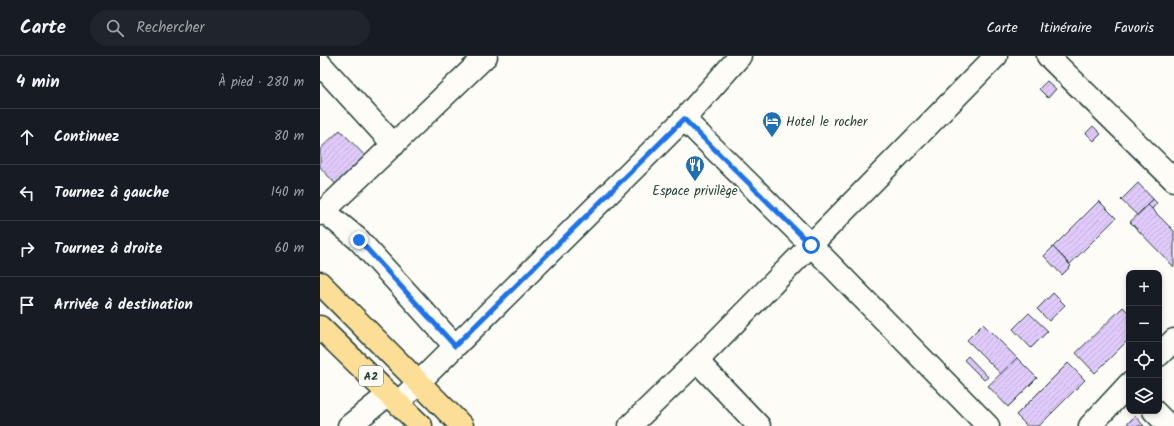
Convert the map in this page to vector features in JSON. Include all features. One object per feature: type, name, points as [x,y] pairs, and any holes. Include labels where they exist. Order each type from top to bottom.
[{"type":"main road","points":[[320,283],[462,426]]},
{"type":"main road","name":"A2","points":[[320,327],[421,426]]},
{"type":"street","points":[[455,346],[359,240],[322,212],[486,56]]},
{"type":"street","points":[[349,426],[419,382],[684,119],[740,56]]},
{"type":"street","points":[[630,426],[697,361],[996,56]]},
{"type":"street","points":[[1048,56],[1174,180]]},
{"type":"street","points":[[320,64],[394,145]]},
{"type":"street","points":[[684,119],[811,245],[988,426]]},
{"type":"street","points":[[1162,352],[1174,340]]},
{"type":"street","points":[[697,361],[759,426]]},
{"type":"street","points":[[1090,426],[1126,388]]},
{"type":"street","points":[[1157,414],[1169,426]]},
{"type":"building","points":[[1047,81],[1056,89],[1048,98],[1039,89]]},
{"type":"building","points":[[1093,126],[1101,134],[1094,141],[1086,133]]},
{"type":"building","points":[[340,130],[370,161],[340,189],[320,167],[320,149]]},
{"type":"building","points":[[1138,183],[1153,199],[1137,215],[1121,200]]},
{"type":"building","points":[[1153,199],[1157,203],[1152,209],[1148,205]]},
{"type":"building","points":[[1099,201],[1116,218],[1070,264],[1053,247]]},
{"type":"building","points":[[1148,205],[1174,231],[1174,267],[1130,222]]},
{"type":"building","points":[[1053,247],[1071,266],[1062,275],[1044,256]]},
{"type":"building","points":[[1053,293],[1065,305],[1049,321],[1037,309]]},
{"type":"building","points":[[1123,307],[1126,310],[1126,342],[1095,373],[1076,353]]},
{"type":"building","points":[[1029,313],[1048,331],[1031,348],[1013,329]]},
{"type":"building","points":[[983,324],[1017,358],[1001,374],[967,340]]},
{"type":"building","points":[[968,356],[988,377],[984,380],[964,360]]},
{"type":"building","points":[[1017,358],[1037,378],[1008,407],[988,386]]},
{"type":"building","points":[[1068,363],[1085,380],[1039,426],[1027,426],[1016,415]]},
{"type":"building","points":[[1135,416],[1144,426],[1125,426]]},
{"type":"place","name":"Hotel le rocher","points":[[772,138]]},
{"type":"place","name":"Espace privilège","points":[[695,182]]},
{"type":"route","points":[[359,240],[455,346],[684,119],[811,245]]}]
